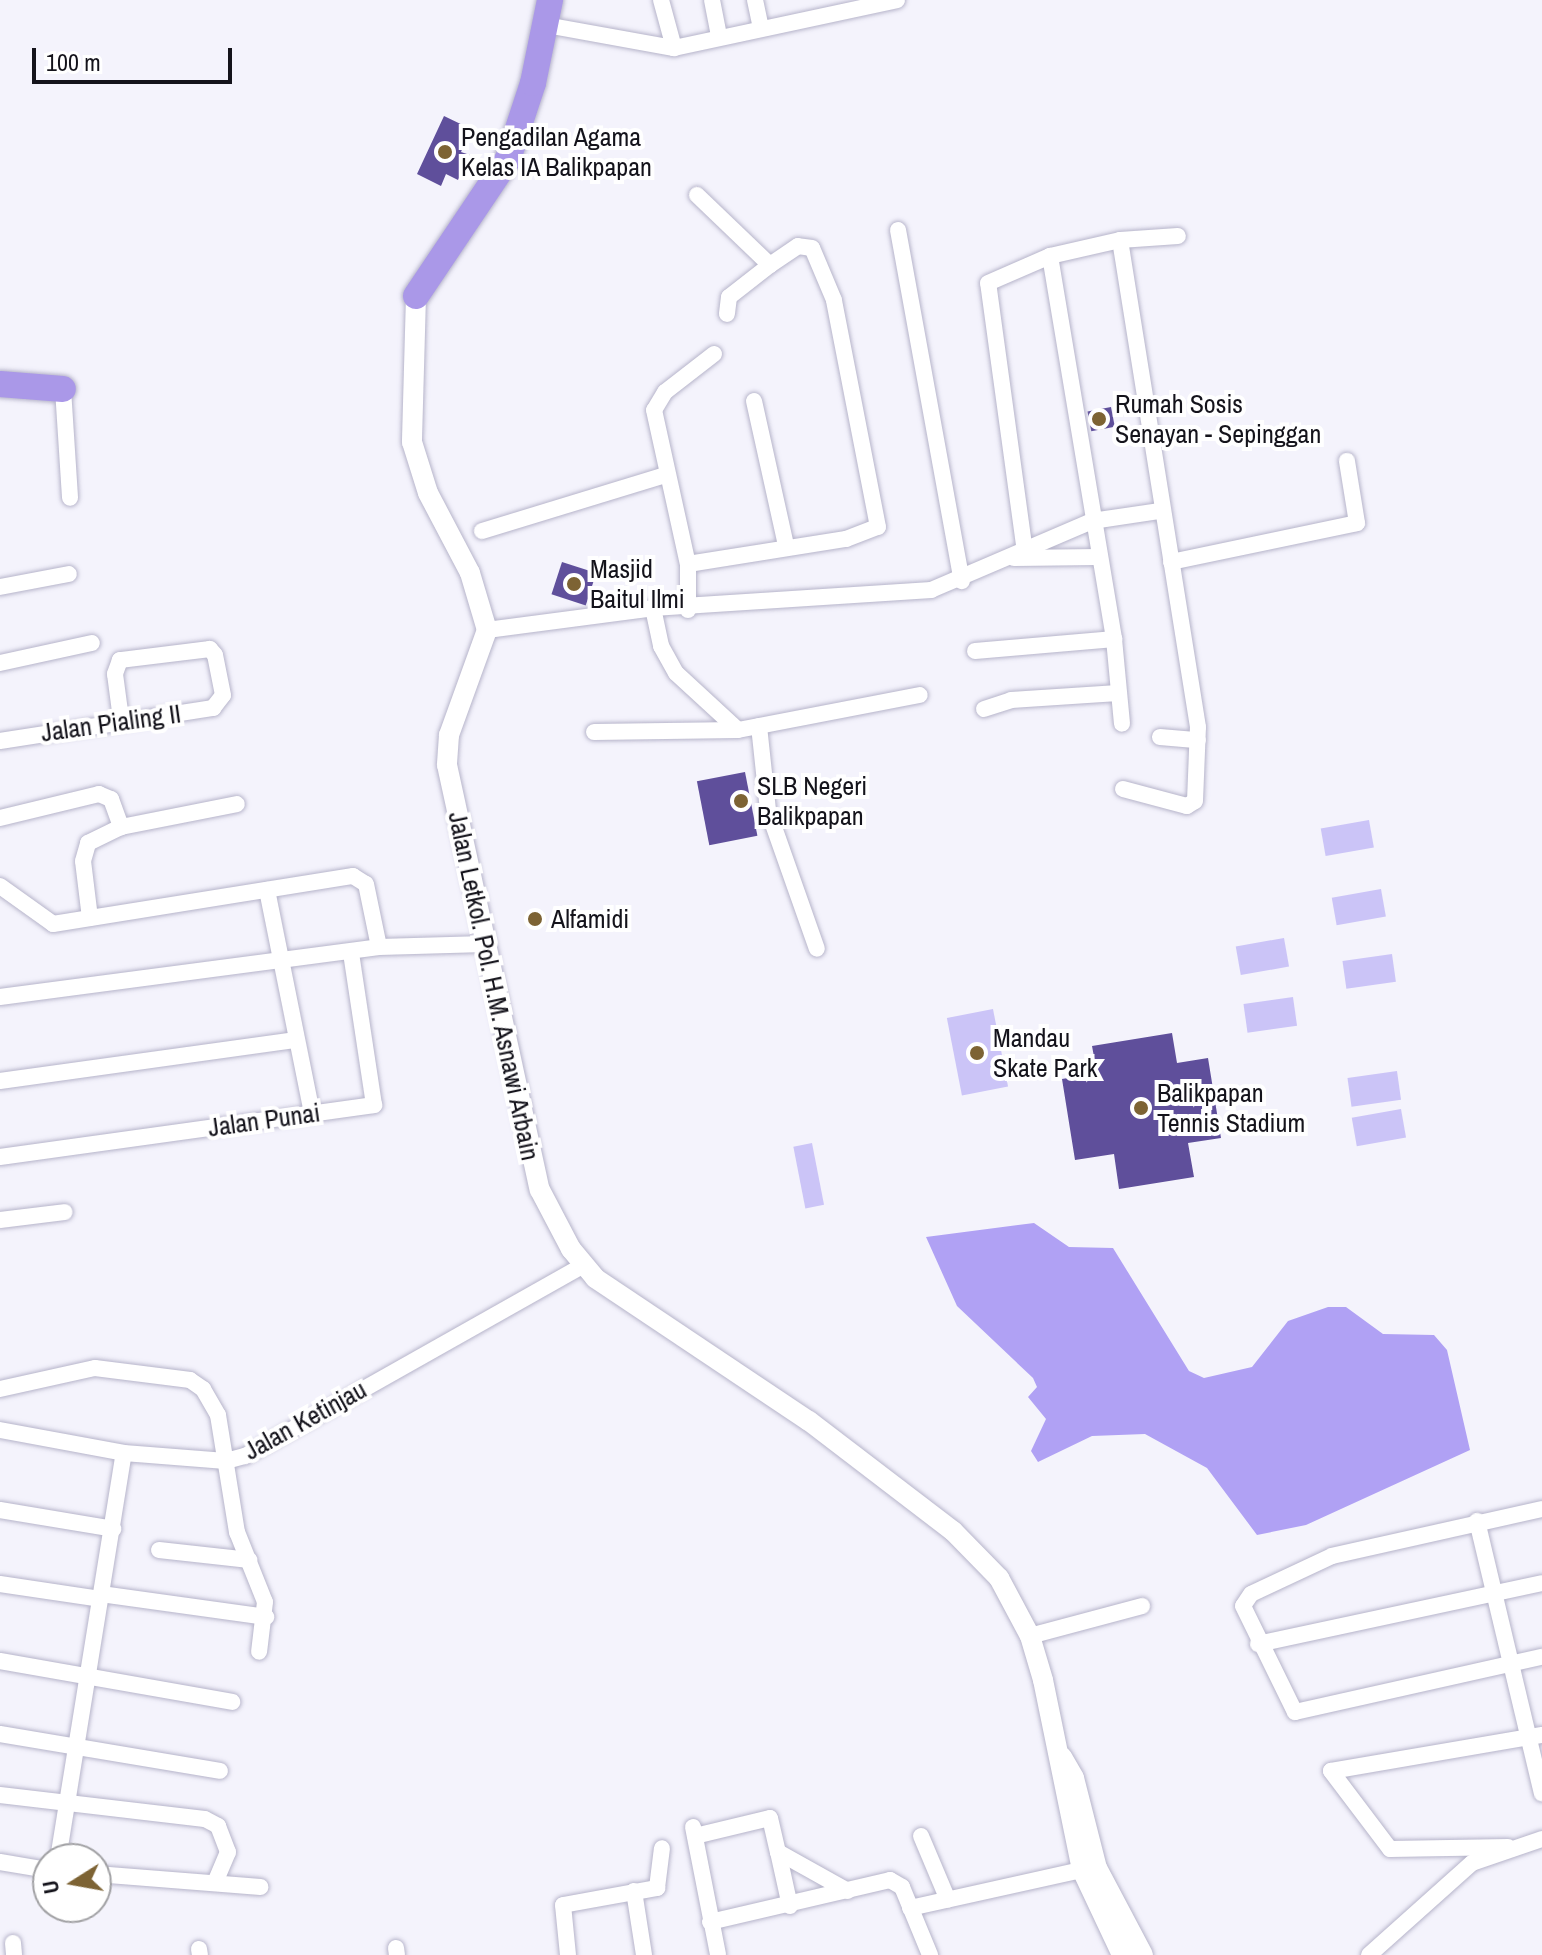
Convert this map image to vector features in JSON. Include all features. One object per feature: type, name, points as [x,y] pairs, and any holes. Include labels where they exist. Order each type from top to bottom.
[{"type":"highway","points":[[416,296],[464,233],[508,159],[548,12]]},
{"type":"highway","points":[[0,384],[63,389]]},
{"type":"street","points":[[661,0],[674,48]]},
{"type":"street","points":[[712,0],[719,37]]},
{"type":"street","points":[[755,0],[761,28]]},
{"type":"street","points":[[548,12],[674,48],[837,6],[897,0]]},
{"type":"street","points":[[697,195],[770,265]]},
{"type":"street","points":[[898,230],[962,581]]},
{"type":"street","points":[[1019,552],[987,286],[992,278],[1050,256],[1120,240],[1178,236]]},
{"type":"street","points":[[1120,240],[1198,740],[1192,805],[1123,789]]},
{"type":"street","points":[[688,564],[786,545],[869,535],[878,527],[878,508],[826,277],[805,245],[770,265],[729,297],[727,314]]},
{"type":"street","points":[[1050,256],[1114,639],[1122,724]]},
{"type":"street","points":[[416,296],[412,442],[428,493],[474,585],[487,630],[653,608],[688,610],[854,599],[962,581],[1019,552],[1092,521],[1160,511]]},
{"type":"street","points":[[688,610],[688,564],[665,475],[654,410],[665,392],[714,354]]},
{"type":"street","points":[[63,389],[70,498]]},
{"type":"street","points":[[754,401],[786,545]]},
{"type":"street","points":[[1171,562],[1357,523],[1347,461]]},
{"type":"street","points":[[482,531],[665,475]]},
{"type":"street","points":[[1019,552],[1099,557]]},
{"type":"street","points":[[0,587],[69,574]]},
{"type":"street","points":[[653,608],[661,646],[676,673],[738,730]]},
{"type":"street","name":"Jalan Letkol. Pol. H.M. Asnawi Arbain","points":[[487,630],[447,750],[532,1167],[582,1266],[809,1421],[953,1531],[999,1578],[1030,1636],[1060,1754],[1082,1870],[1122,1955]]},
{"type":"street","points":[[975,651],[1114,639]]},
{"type":"street","points":[[0,663],[92,643]]},
{"type":"street","name":"Jalan Pialing II","points":[[0,741],[221,703],[218,659],[210,649],[126,657],[115,674],[121,719]]},
{"type":"street","points":[[984,709],[1011,700],[1118,693]]},
{"type":"street","points":[[594,732],[738,730],[920,695]]},
{"type":"street","points":[[759,726],[768,810],[817,949]]},
{"type":"street","points":[[1160,737],[1198,740]]},
{"type":"street","points":[[0,818],[99,794],[111,799],[121,827]]},
{"type":"street","points":[[90,918],[84,850],[121,827],[237,804]]},
{"type":"street","points":[[0,886],[53,924],[267,890],[359,879],[366,884],[379,947]]},
{"type":"street","points":[[267,890],[279,963],[312,1113]]},
{"type":"street","points":[[0,986],[8,996],[279,963],[379,947],[485,944]]},
{"type":"street","name":"Jalan Punai","points":[[0,1157],[377,1103],[351,953]]},
{"type":"street","points":[[0,1081],[296,1040]]},
{"type":"street","points":[[0,1220],[65,1212]]},
{"type":"street","name":"Jalan Ketinjau","points":[[0,1430],[124,1453],[226,1461],[582,1266]]},
{"type":"street","points":[[0,1389],[95,1368],[190,1380],[203,1389],[218,1415],[237,1532],[266,1617],[259,1652]]},
{"type":"street","points":[[60,1843],[79,1747],[124,1453]]},
{"type":"street","points":[[1542,1509],[1477,1521],[1332,1556],[1251,1594],[1243,1611],[1295,1712],[1542,1657]]},
{"type":"street","points":[[0,1510],[113,1529]]},
{"type":"street","points":[[1477,1521],[1510,1663],[1535,1736],[1542,1793]]},
{"type":"street","points":[[159,1550],[249,1560]]},
{"type":"street","points":[[1258,1644],[1542,1583]]},
{"type":"street","points":[[0,1584],[266,1617]]},
{"type":"street","points":[[1030,1636],[1142,1606]]},
{"type":"street","points":[[0,1661],[89,1680],[232,1702]]},
{"type":"street","points":[[0,1734],[220,1771]]},
{"type":"street","points":[[1535,1736],[1331,1771],[1390,1849],[1508,1847],[1542,1839]]},
{"type":"street","name":"Jalan Letkol. Pol. H.M. Asnawi Arbain","points":[[1060,1754],[1074,1778],[1097,1868],[1143,1955]]},
{"type":"street","points":[[0,1795],[66,1806],[205,1819],[218,1826],[228,1852],[216,1880]]},
{"type":"street","points":[[718,1955],[694,1831],[770,1818],[790,1906]]},
{"type":"street","points":[[921,1836],[948,1900]]},
{"type":"street","points":[[1369,1955],[1455,1876],[1508,1847]]},
{"type":"street","points":[[568,1955],[563,1905],[659,1886],[662,1848]]},
{"type":"street","points":[[778,1852],[848,1891]]},
{"type":"street","points":[[0,1862],[32,1867]]},
{"type":"street","points":[[910,1908],[1082,1870]]},
{"type":"street","points":[[112,1875],[216,1880],[260,1887]]},
{"type":"street","points":[[710,1922],[790,1906],[890,1880],[902,1887],[930,1955]]},
{"type":"street","points":[[634,1891],[644,1955]]},
{"type":"shaded area","points":[[1369,820],[1374,848],[1326,856],[1321,829]]},
{"type":"shaded area","points":[[1381,889],[1386,917],[1337,925],[1332,898]]},
{"type":"shaded area","points":[[1284,938],[1289,967],[1241,975],[1236,947]]},
{"type":"shaded area","points":[[1392,954],[1396,982],[1346,989],[1342,961]]},
{"type":"shaded area","points":[[1293,997],[1297,1026],[1248,1033],[1243,1004]]},
{"type":"shaded area","name":"Mandau Skate Park","points":[[993,1009],[1008,1087],[962,1096],[947,1018]]},
{"type":"shaded area","points":[[1397,1071],[1401,1100],[1352,1107],[1347,1078]]},
{"type":"shaded area","points":[[1401,1109],[1406,1138],[1357,1146],[1352,1118]]},
{"type":"shaded area","points":[[812,1143],[824,1205],[805,1208],[793,1147]]},
{"type":"shaded area","points":[[1034,1223],[1069,1247],[1113,1248],[1189,1371],[1204,1378],[1252,1367],[1288,1321],[1328,1307],[1346,1307],[1383,1334],[1434,1335],[1447,1350],[1470,1450],[1306,1525],[1257,1535],[1207,1468],[1145,1434],[1092,1436],[1038,1462],[1031,1451],[1046,1419],[1028,1397],[1037,1387],[1033,1378],[957,1306],[926,1237]]},
{"type":"building","name":"Pengadilan Agama Kelas IA Balikpapan","points":[[444,116],[471,129],[461,152],[470,155],[458,180],[446,174],[441,186],[417,174]]},
{"type":"building","name":"Rumah Sosis Senayan - Sepinggan","points":[[1111,407],[1115,427],[1091,431],[1087,412]]},
{"type":"building","name":"Masjid Baitul Ilmi","points":[[562,562],[596,573],[586,605],[551,594]]},
{"type":"building","name":"SLB Negeri Balikpapan","points":[[745,772],[757,836],[709,845],[697,781]]},
{"type":"building","name":"Balikpapan Tennis Stadium","points":[[1172,1033],[1177,1063],[1208,1058],[1221,1138],[1188,1143],[1194,1177],[1119,1189],[1114,1154],[1075,1160],[1062,1079],[1097,1073],[1092,1046]]},
{"type":"place","name":"Pengadilan Agama Kelas IA Balikpapan","points":[[445,152]]},
{"type":"place","name":"Rumah Sosis Senayan - Sepinggan","points":[[1099,419]]},
{"type":"place","name":"Masjid Baitul Ilmi","points":[[574,584]]},
{"type":"place","name":"SLB Negeri Balikpapan","points":[[741,801]]},
{"type":"place","name":"Alfamidi","points":[[535,919]]},
{"type":"place","name":"Mandau Skate Park","points":[[977,1053]]},
{"type":"place","name":"Balikpapan Tennis Stadium","points":[[1141,1108]]}]
